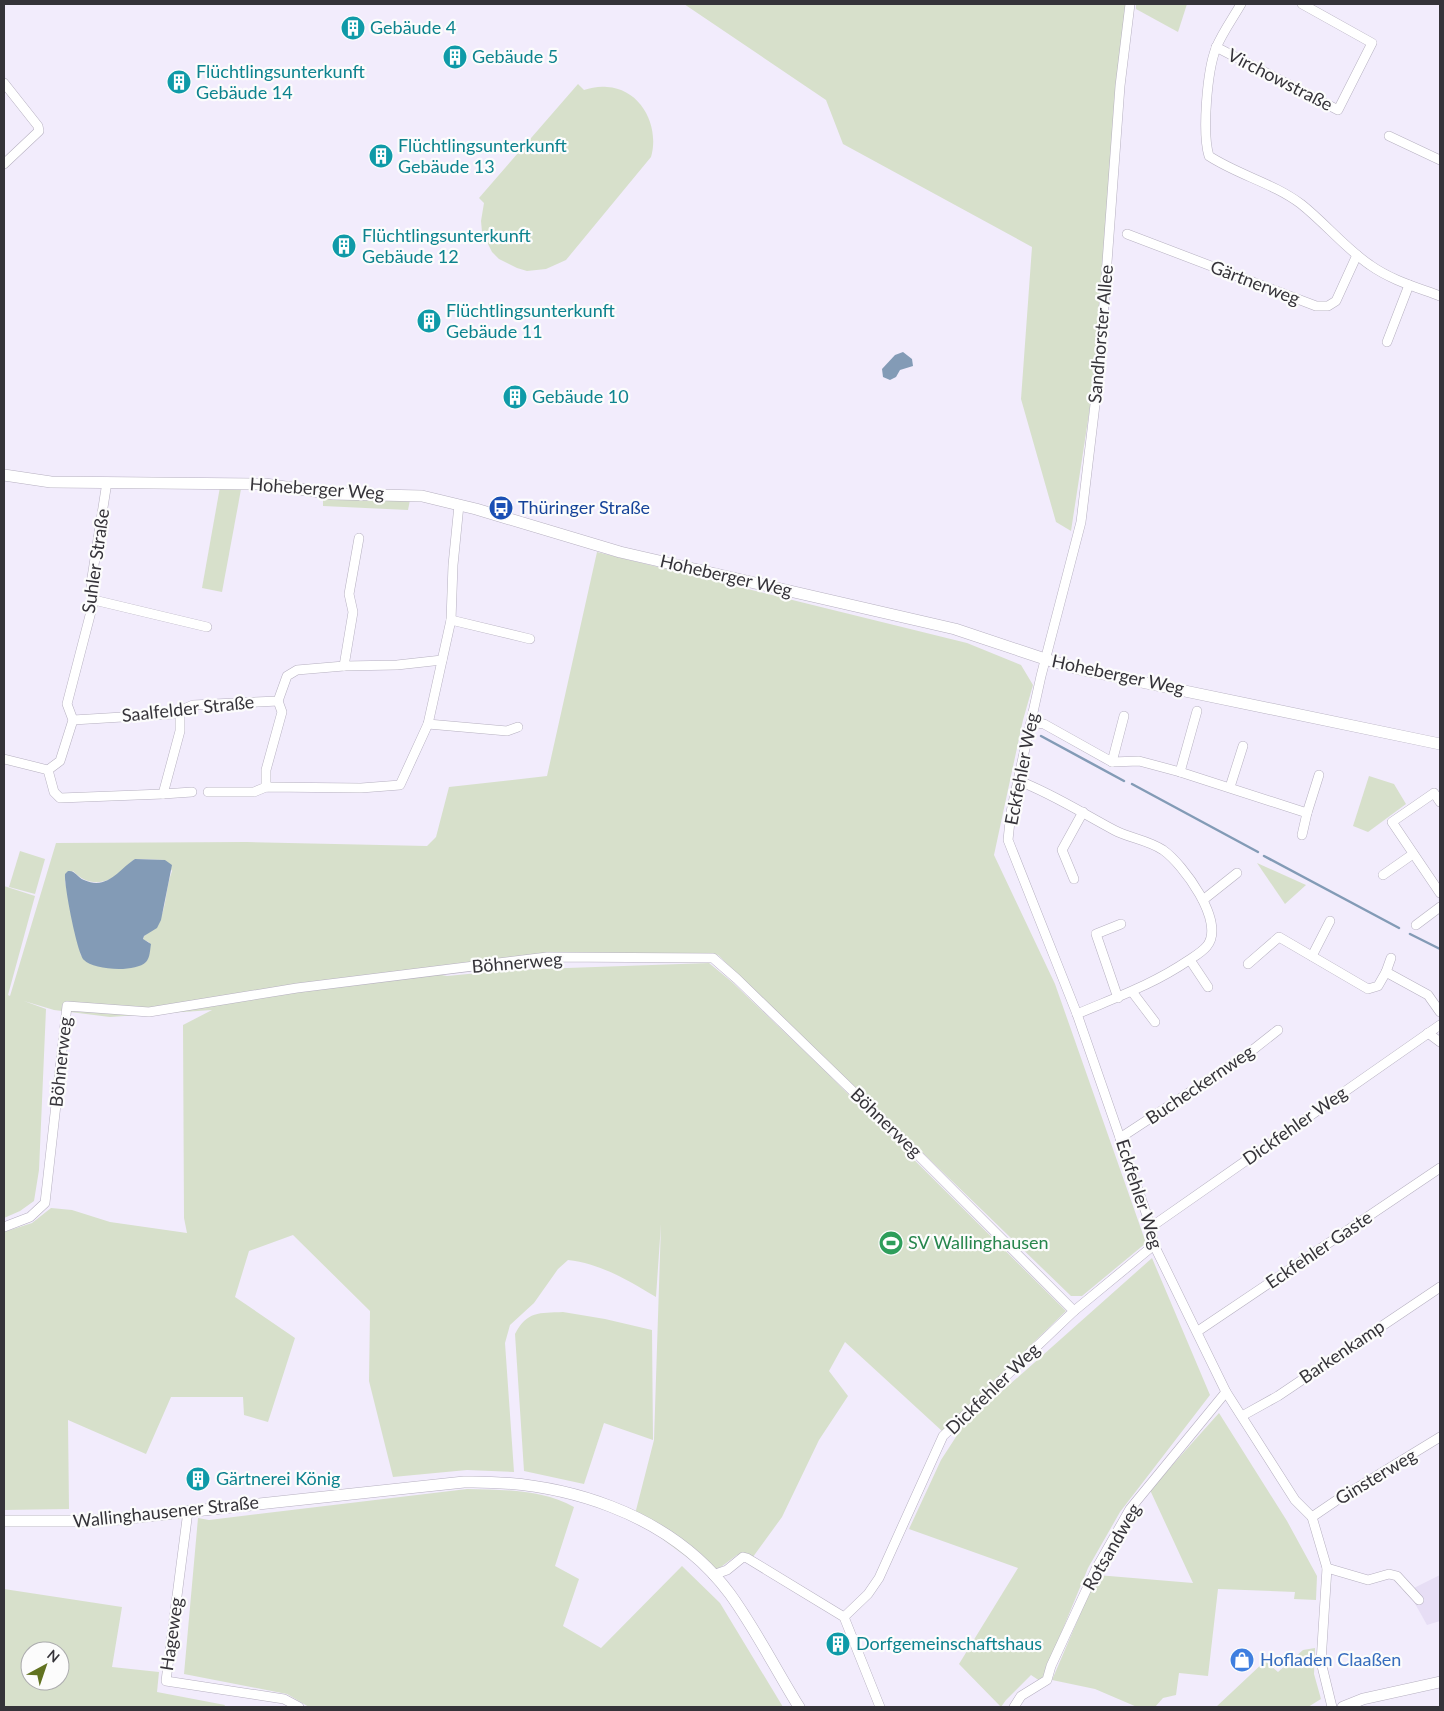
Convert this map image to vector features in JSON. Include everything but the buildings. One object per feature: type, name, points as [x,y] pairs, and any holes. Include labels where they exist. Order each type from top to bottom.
[{"type":"street","name":"Sandhorster Allee","points":[[1045,660],[1081,522],[1099,371],[1120,86],[1130,4]]},
{"type":"street","points":[[1241,4],[1216,47],[1211,64],[1205,132],[1209,156],[1221,164],[1276,188],[1301,204],[1357,256],[1386,275],[1440,296]]},
{"type":"street","name":"Virchowstraße","points":[[1216,47],[1338,110],[1372,43],[1302,4]]},
{"type":"street","points":[[4,83],[38,126],[39,131],[4,164]]},
{"type":"street","points":[[1390,136],[1440,160]]},
{"type":"street","name":"Gärtnerweg","points":[[1128,234],[1316,306],[1328,306],[1336,302],[1357,256]]},
{"type":"street","points":[[1387,342],[1409,285]]},
{"type":"street","name":"Hoheberger Weg","points":[[4,475],[51,482],[265,484],[334,494],[422,496],[620,552],[955,629],[1045,660],[1440,744]]},
{"type":"street","name":"Suhler Straße","points":[[48,770],[60,760],[73,720],[67,704],[94,600],[91,584],[107,482]]},
{"type":"street","points":[[208,792],[254,792],[266,787],[361,788],[400,785],[428,724],[451,620],[453,565],[459,505]]},
{"type":"street","points":[[359,538],[349,594],[353,612],[344,666],[397,665],[442,660]]},
{"type":"street","points":[[94,600],[207,627]]},
{"type":"street","points":[[451,620],[530,639]]},
{"type":"street","name":"Eckfehler Weg","points":[[1045,660],[1011,812],[1008,840],[1077,1014],[1151,1227],[1154,1245],[1198,1331],[1226,1392],[1295,1500],[1312,1518],[1327,1568],[1321,1662],[1332,1707]]},
{"type":"street","name":"Saalfelder Straße","points":[[73,720],[172,714],[193,705],[278,701],[287,676],[297,670],[344,666]]},
{"type":"street","points":[[266,787],[266,770],[282,712],[278,701]]},
{"type":"street","points":[[162,794],[180,731],[180,711]]},
{"type":"street","points":[[1180,772],[1198,711]]},
{"type":"street","points":[[1112,762],[1124,716]]},
{"type":"street","points":[[1031,722],[1044,724],[1112,762],[1139,761],[1230,787],[1307,813]]},
{"type":"street","points":[[428,724],[507,732],[518,727]]},
{"type":"street","points":[[1230,787],[1243,746]]},
{"type":"street","points":[[5,762],[48,770],[54,792],[60,798],[192,792]]},
{"type":"street","points":[[1302,835],[1319,775]]},
{"type":"street","points":[[1019,781],[1046,791],[1115,831],[1163,850],[1187,875],[1203,900],[1213,926],[1208,945],[1190,960],[1133,993],[1077,1014]]},
{"type":"street","points":[[1440,802],[1434,793],[1392,822],[1440,893]]},
{"type":"street","points":[[1074,879],[1062,850],[1082,812]]},
{"type":"street","points":[[1382,875],[1413,854]]},
{"type":"street","points":[[1203,900],[1237,873]]},
{"type":"street","points":[[1416,925],[1440,907]]},
{"type":"street","points":[[1312,956],[1330,921]]},
{"type":"street","points":[[1118,998],[1096,934],[1121,924]]},
{"type":"street","points":[[1248,964],[1278,937],[1368,989],[1378,986],[1391,958]]},
{"type":"street","name":"Böhnerweg","points":[[4,1227],[30,1217],[45,1203],[67,1006],[149,1012],[297,988],[547,957],[713,958],[737,978],[895,1131],[1074,1311]]},
{"type":"street","points":[[1190,960],[1208,988]]},
{"type":"street","points":[[1386,972],[1428,995],[1440,1012]]},
{"type":"street","points":[[1133,993],[1155,1022]]},
{"type":"street","name":"Dickfehler Weg","points":[[1151,1227],[1440,1025]]},
{"type":"street","name":"Bucheckernweg","points":[[1120,1138],[1237,1061],[1278,1030]]},
{"type":"street","points":[[1428,1033],[1440,1042]]},
{"type":"street","name":"Eckfehler Gaste","points":[[1198,1331],[1440,1168]]},
{"type":"street","name":"Dickfehler Weg","points":[[844,1617],[868,1594],[879,1578],[944,1436],[1074,1311],[1154,1245]]},
{"type":"street","name":"Barkenkamp","points":[[1242,1416],[1278,1396],[1440,1287]]},
{"type":"street","name":"Rotsandweg","points":[[1014,1707],[1021,1696],[1047,1680],[1051,1666],[1096,1569],[1130,1509],[1226,1392]]},
{"type":"street","name":"Ginsterweg","points":[[1312,1518],[1336,1500],[1440,1437]]},
{"type":"street","name":"Wallinghausener Straße","points":[[4,1521],[82,1521],[464,1482],[518,1483],[570,1492],[634,1517],[664,1534],[713,1575],[730,1594],[800,1707]]},
{"type":"street","name":"Hageweg","points":[[188,1511],[166,1682],[284,1698],[299,1707]]},
{"type":"street","points":[[713,1575],[727,1570],[743,1557],[747,1558],[844,1617],[880,1707]]},
{"type":"street","points":[[1327,1568],[1368,1580],[1389,1574],[1397,1576],[1419,1600]]},
{"type":"street","points":[[1343,1707],[1364,1699],[1440,1682]]},
{"type":"shaded area","points":[[1440,1575],[1440,1621],[1427,1625],[1408,1591]]},
{"type":"green space","points":[[684,4],[1129,4],[1094,381],[1071,531],[1056,522],[1021,399],[1032,247],[843,144],[826,100]]},
{"type":"green space","points":[[1136,4],[1187,4],[1178,32],[1136,9]]},
{"type":"green space","points":[[578,84],[584,90],[601,87],[619,89],[629,94],[638,102],[645,111],[653,133],[651,157],[566,260],[546,269],[527,271],[517,268],[499,259],[492,252],[482,232],[481,221],[484,203],[479,198]]},
{"type":"green space","points":[[242,484],[222,592],[202,588],[220,487]]},
{"type":"green space","points":[[368,498],[410,500],[408,510],[323,506],[323,499]]},
{"type":"green space","points":[[597,552],[967,643],[1021,665],[1033,685],[1023,720],[994,855],[1055,984],[1146,1243],[1082,1296],[1071,1296],[718,955],[708,953],[544,954],[418,970],[447,976],[510,970],[709,963],[732,982],[822,1068],[1066,1311],[942,1431],[845,1342],[829,1371],[848,1396],[819,1440],[782,1517],[750,1561],[737,1555],[721,1567],[708,1573],[634,1518],[654,1440],[661,1224],[656,1297],[603,1269],[568,1260],[558,1269],[534,1303],[510,1325],[505,1343],[514,1472],[467,1470],[393,1477],[369,1381],[370,1311],[293,1235],[249,1251],[235,1297],[295,1338],[268,1422],[244,1415],[243,1397],[171,1397],[146,1454],[68,1420],[69,1509],[4,1510],[4,1232],[32,1223],[51,1208],[72,1210],[110,1222],[187,1233],[184,1218],[183,1025],[212,1010],[110,1017],[54,1010],[24,1001],[46,1009],[39,1170],[34,1201],[20,1211],[4,1218],[4,886],[35,896],[8,995],[10,996],[56,843],[247,842],[427,846],[436,837],[449,787],[547,776]],"holes":[[[135,859],[165,860],[172,871],[162,915],[158,922],[144,936],[143,940],[149,942],[150,951],[145,963],[81,956],[65,881],[73,871],[85,880],[97,882],[117,876]]]},
{"type":"green space","points":[[1369,776],[1394,784],[1406,804],[1368,832],[1353,826]]},
{"type":"green space","points":[[20,851],[45,859],[35,894],[9,887]]},
{"type":"green space","points":[[1257,863],[1306,885],[1285,904]]},
{"type":"green space","points":[[1152,1258],[1210,1395],[1120,1512],[1088,1568],[1043,1677],[1040,1681],[1031,1675],[1001,1707],[959,1664],[1018,1568],[909,1529],[941,1460],[963,1426]]},
{"type":"green space","points":[[563,1312],[652,1330],[653,1440],[604,1423],[584,1484],[524,1471],[515,1334],[529,1317],[540,1313]]},
{"type":"green space","points":[[1219,1413],[1287,1521],[1317,1576],[1316,1600],[1294,1599],[1295,1592],[1218,1589],[1208,1676],[1179,1673],[1176,1695],[1163,1698],[1155,1707],[1137,1707],[1095,1689],[1052,1680],[1097,1575],[1193,1583],[1150,1490]]},
{"type":"green space","points":[[467,1489],[508,1490],[535,1494],[561,1501],[574,1507],[555,1566],[579,1579],[563,1626],[601,1648],[682,1566],[720,1603],[783,1707],[309,1707],[287,1694],[184,1674],[198,1518],[209,1520]]},
{"type":"green space","points":[[4,1589],[122,1607],[112,1667],[159,1672],[157,1692],[225,1705],[224,1707],[4,1707]]},
{"type":"green space","points":[[1315,1648],[1314,1674],[1321,1699],[1308,1707],[1216,1707],[1265,1661],[1278,1672],[1303,1650]]},
{"type":"water","points":[[903,352],[912,359],[913,366],[900,370],[896,377],[890,380],[883,377],[882,369],[895,355]]},
{"type":"water","points":[[135,859],[165,860],[172,865],[161,920],[157,928],[144,936],[143,939],[151,944],[150,954],[146,962],[133,968],[114,969],[96,966],[84,960],[81,955],[69,904],[65,874],[70,871],[84,880],[100,883],[113,877]]},
{"type":"waterway","points":[[1041,736],[1124,781]]},
{"type":"waterway","points":[[1132,784],[1258,852]]},
{"type":"waterway","points":[[1264,856],[1399,928]]},
{"type":"waterway","points":[[1410,934],[1440,949]]},
{"type":"place","name":"Gebäude 4","points":[[353,28]]},
{"type":"place","name":"Gebäude 5","points":[[455,57]]},
{"type":"place","name":"Flüchtlingsunterkunft Gebäude 14","points":[[179,82]]},
{"type":"place","name":"Flüchtlingsunterkunft Gebäude 13","points":[[381,156]]},
{"type":"place","name":"Flüchtlingsunterkunft Gebäude 12","points":[[344,246]]},
{"type":"place","name":"Flüchtlingsunterkunft Gebäude 11","points":[[429,321]]},
{"type":"place","name":"Gebäude 10","points":[[515,397]]},
{"type":"place","name":"Thüringer Straße","points":[[501,508]]},
{"type":"place","name":"SV Wallinghausen","points":[[891,1243]]},
{"type":"place","name":"Gärtnerei König","points":[[198,1479]]},
{"type":"place","name":"Dorfgemeinschaftshaus","points":[[838,1644]]},
{"type":"place","name":"Hofladen Claaßen","points":[[1242,1660]]}]
